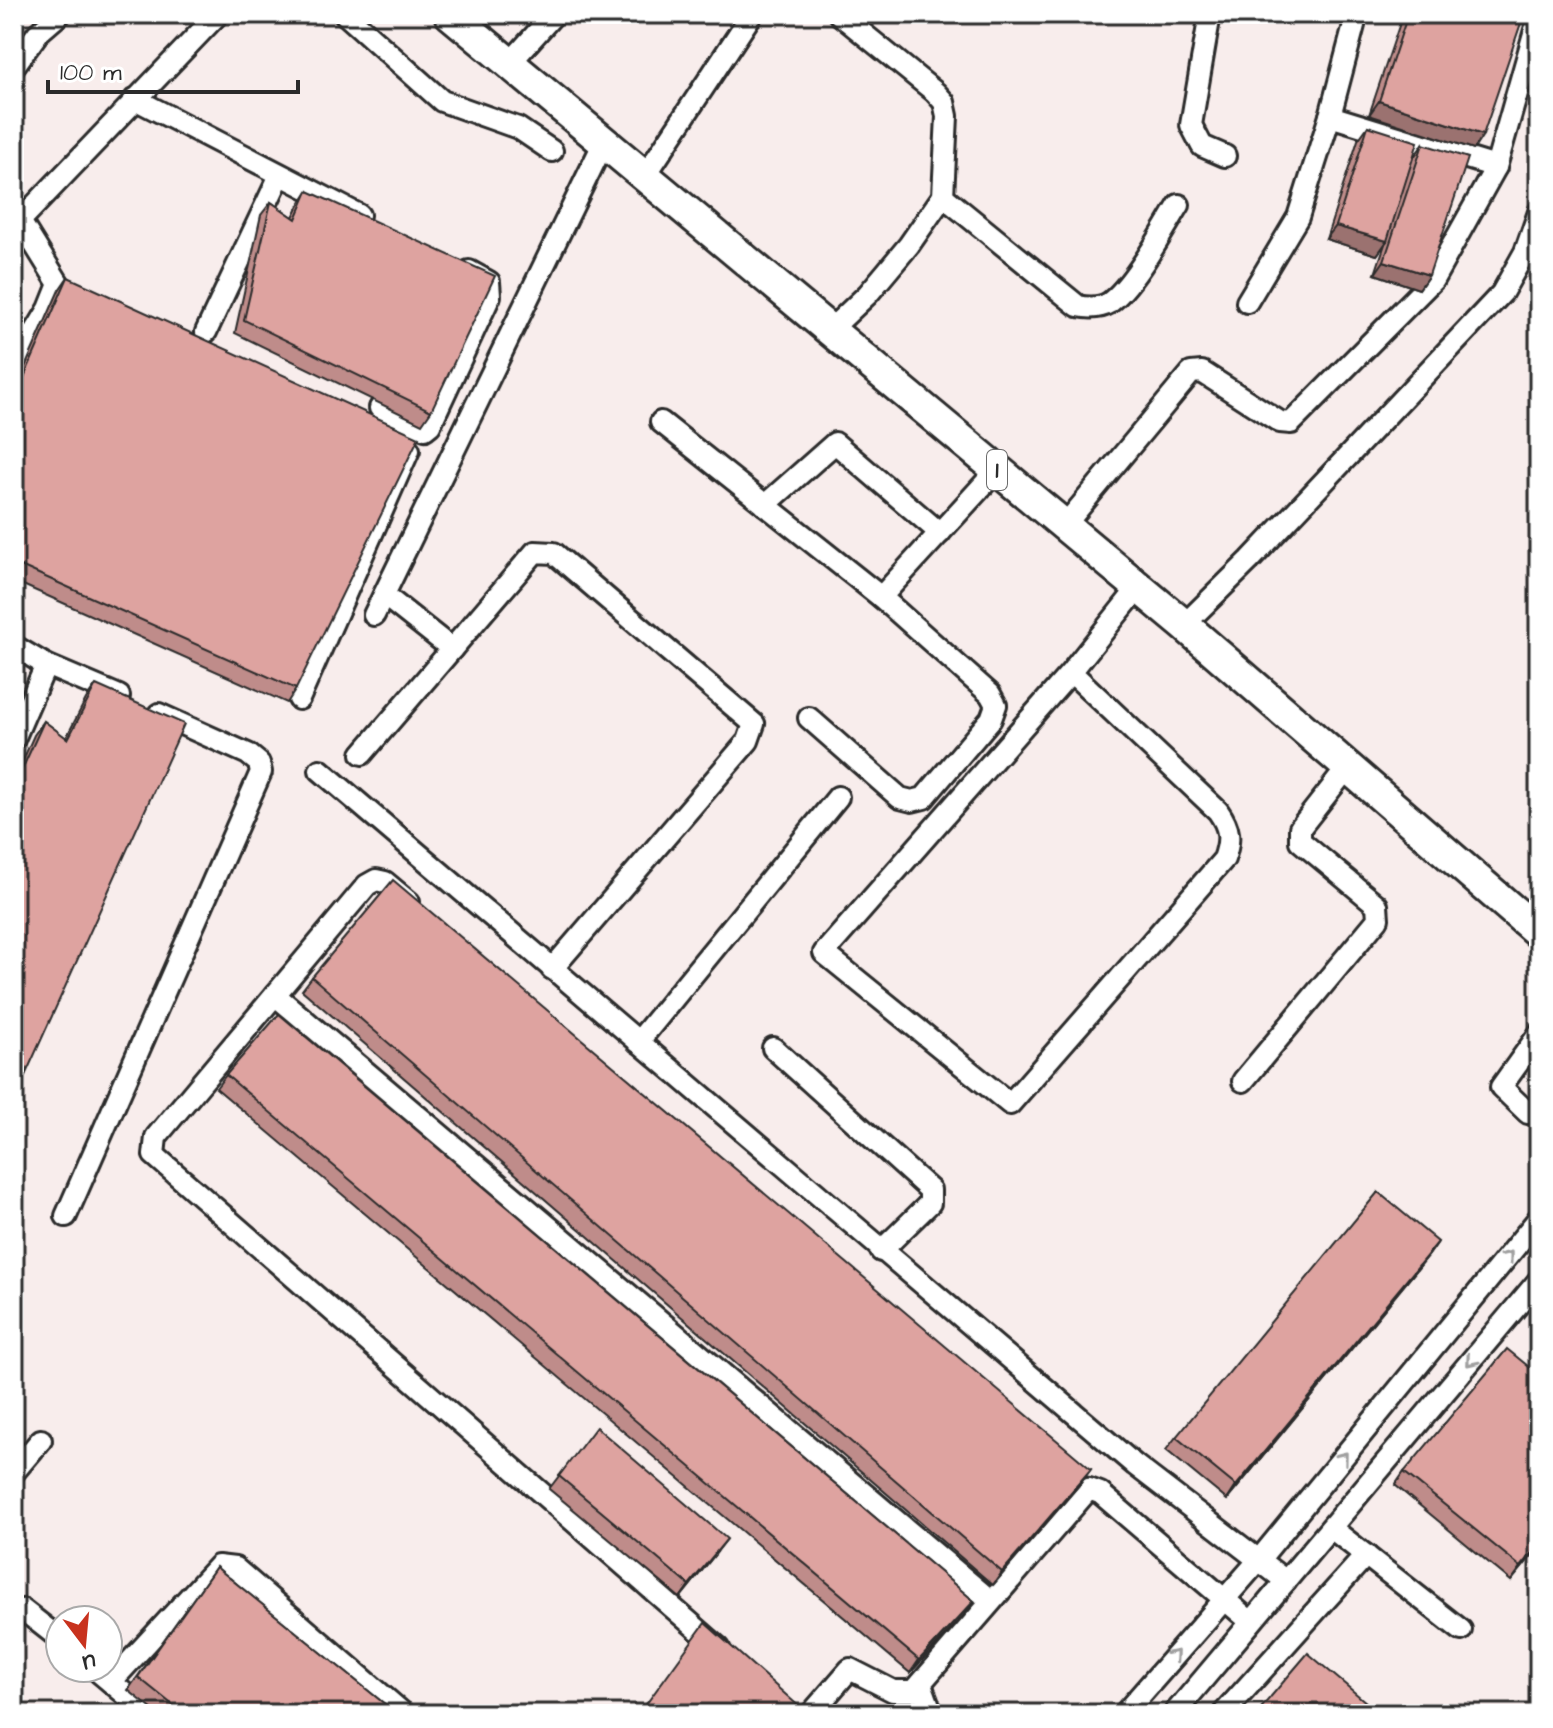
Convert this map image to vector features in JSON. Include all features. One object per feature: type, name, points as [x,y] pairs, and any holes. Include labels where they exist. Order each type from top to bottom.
[{"type":"highway","name":"1","points":[[450,14],[645,176],[844,316],[997,470],[1184,625],[1539,933]]},
{"type":"lane","points":[[14,66],[38,33],[60,14]]},
{"type":"lane","points":[[14,367],[66,287],[17,224],[218,14]]},
{"type":"lane","points":[[345,14],[442,101],[518,128],[552,151]]},
{"type":"lane","points":[[510,63],[554,14]]},
{"type":"lane","points":[[645,176],[752,14]]},
{"type":"lane","points":[[839,14],[944,102],[947,116],[943,196],[909,245],[844,316]]},
{"type":"lane","points":[[1210,14],[1191,125],[1202,146],[1225,156]]},
{"type":"lane","points":[[1247,302],[1298,217],[1330,116],[1357,14]]},
{"type":"lane","points":[[1064,526],[1191,373],[1202,372],[1280,422],[1296,420],[1433,280],[1496,167],[1539,16]]},
{"type":"lane","points":[[135,99],[374,223]]},
{"type":"lane","points":[[1330,116],[1496,167]]},
{"type":"lane","points":[[374,615],[604,142]]},
{"type":"lane","points":[[206,332],[280,175]]},
{"type":"lane","points":[[943,196],[1078,306],[1088,308],[1109,303],[1144,260],[1179,205]]},
{"type":"lane","points":[[1184,625],[1502,293],[1525,252],[1539,212]]},
{"type":"lane","points":[[380,408],[418,429],[430,425],[491,287],[489,282],[454,264]]},
{"type":"lane","points":[[184,343],[212,356]]},
{"type":"lane","points":[[661,422],[881,597],[990,694],[996,705],[991,719],[924,798],[912,801],[900,798],[809,718]]},
{"type":"lane","points":[[299,699],[410,454],[392,441]]},
{"type":"lane","points":[[765,505],[835,443],[940,533]]},
{"type":"lane","points":[[881,597],[997,470]]},
{"type":"lane","points":[[362,754],[535,552],[545,550],[566,563],[743,712],[755,727],[748,741],[552,969]]},
{"type":"lane","points":[[1071,672],[1218,811],[1227,824],[1229,846],[1224,859],[1010,1104],[824,953],[1071,672],[1139,587]]},
{"type":"lane","points":[[384,595],[452,649]]},
{"type":"lane","points":[[14,646],[46,665],[248,754],[259,763],[261,772],[66,1216]]},
{"type":"lane","points":[[14,739],[46,665]]},
{"type":"lane","points":[[1243,1081],[1378,919],[1377,905],[1300,841],[1300,828],[1348,767]]},
{"type":"lane","points":[[320,770],[1135,1465],[1286,1581]]},
{"type":"lane","points":[[638,1042],[838,797]]},
{"type":"lane","points":[[421,912],[385,882],[376,880],[367,885],[156,1137],[154,1155],[735,1662]]},
{"type":"lane","points":[[275,995],[991,1601]]},
{"type":"lane","points":[[1539,1034],[1501,1087],[1528,1113],[1539,1106]]},
{"type":"lane","points":[[773,1048],[930,1190],[930,1203],[881,1251]]},
{"type":"lane","points":[[1124,1714],[1258,1561],[1539,1218]]},
{"type":"lane","points":[[1174,1714],[1539,1280]]},
{"type":"lane","points":[[14,1472],[41,1440]]},
{"type":"lane","points":[[811,1714],[850,1669],[902,1694],[914,1691],[1089,1489],[1100,1493],[1251,1622]]},
{"type":"lane","points":[[1331,1528],[1461,1630]]},
{"type":"lane","points":[[1223,1714],[1366,1555]]},
{"type":"lane","points":[[124,1668],[218,1566],[235,1568],[404,1714]]},
{"type":"lane","points":[[14,1615],[23,1610],[44,1626]]},
{"type":"lane","points":[[113,1684],[149,1714]]},
{"type":"lane","points":[[921,1684],[932,1714]]},
{"type":"building","points":[[1408,14],[1524,14],[1483,135],[1379,101]]},
{"type":"building","points":[[1368,126],[1418,142],[1387,241],[1336,226]]},
{"type":"building","points":[[1423,144],[1468,158],[1429,275],[1384,261]]},
{"type":"building","points":[[308,191],[495,276],[431,411],[244,320],[271,202],[296,219]]},
{"type":"building","points":[[68,277],[419,437],[296,689],[14,563],[14,400]]},
{"type":"building","points":[[96,685],[184,724],[14,1100],[14,787],[44,721],[68,739]]},
{"type":"building","points":[[393,880],[1091,1469],[1002,1572],[312,977]]},
{"type":"building","points":[[279,1014],[974,1601],[919,1660],[226,1075]]},
{"type":"building","points":[[1378,1192],[1438,1242],[1236,1486],[1176,1437]]},
{"type":"building","points":[[1507,1349],[1539,1375],[1539,1545],[1521,1567],[1404,1472]]},
{"type":"building","points":[[596,1427],[727,1539],[689,1585],[559,1476]]},
{"type":"building","points":[[216,1567],[397,1714],[184,1714],[138,1677]]},
{"type":"building","points":[[705,1623],[802,1709],[798,1714],[639,1714]]},
{"type":"building","points":[[1308,1653],[1380,1714],[1256,1714]]}]
